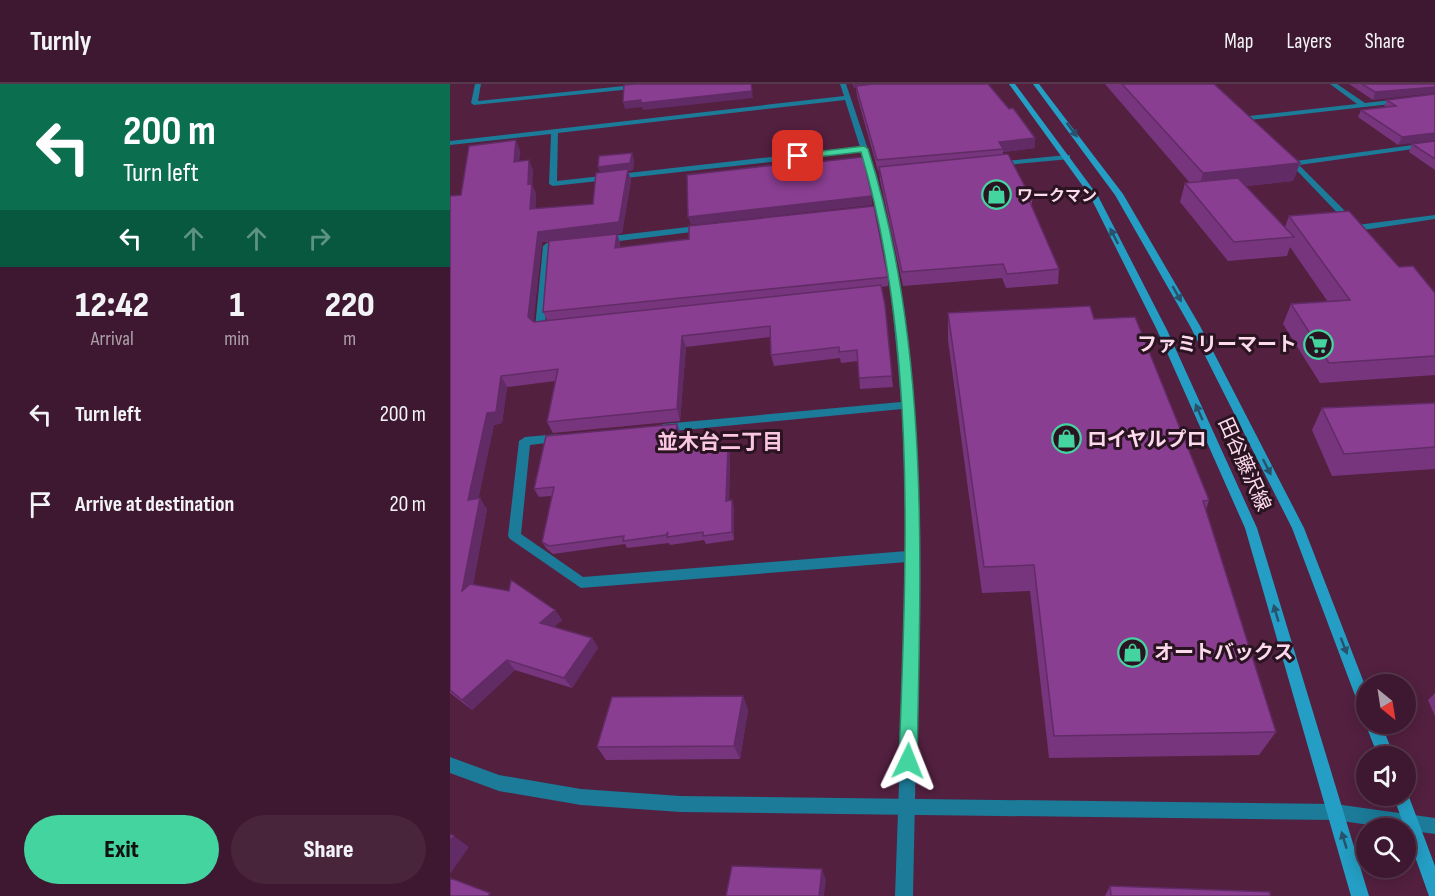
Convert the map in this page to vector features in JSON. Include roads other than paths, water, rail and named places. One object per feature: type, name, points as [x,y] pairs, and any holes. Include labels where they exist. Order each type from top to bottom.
[{"type":"main road","name":"田谷藤沢線","points":[[1012,84],[1094,196],[1162,330],[1251,528],[1360,896]]},
{"type":"main road","name":"田谷藤沢線","points":[[1036,84],[1119,194],[1196,326],[1299,528],[1356,679]]},
{"type":"main road","points":[[1416,835],[1435,890]]},
{"type":"street","points":[[477,84],[474,103],[662,84]]},
{"type":"street","points":[[843,84],[864,149],[878,176],[873,209],[890,290],[907,405],[914,556],[904,896]]},
{"type":"street","points":[[1333,84],[1363,105]]},
{"type":"street","points":[[450,143],[847,98]]},
{"type":"street","points":[[1249,118],[1404,100]]},
{"type":"street","points":[[1241,112],[1256,126]]},
{"type":"street","points":[[555,130],[553,184],[864,149]]},
{"type":"street","points":[[1294,163],[1435,144]]},
{"type":"street","points":[[1279,148],[1364,236]]},
{"type":"street","points":[[987,165],[1067,157]]},
{"type":"street","points":[[1357,228],[1435,217]]},
{"type":"street","points":[[595,241],[713,227]]},
{"type":"street","points":[[563,325],[540,328],[547,246],[571,243]]},
{"type":"street","points":[[644,430],[907,405]]},
{"type":"street","points":[[573,437],[525,441],[514,536],[581,583],[914,556]]},
{"type":"street","points":[[450,765],[499,783],[581,797],[680,804],[1335,812],[1386,818]]},
{"type":"street","points":[[1416,822],[1435,826]]},
{"type":"place","name":"ワークマン","points":[[996,195]]},
{"type":"place","name":"ファミリーマート","points":[[1318,344]]},
{"type":"place","name":"ロイヤルプロ","points":[[1066,439]]},
{"type":"place","name":"オートバックス","points":[[1133,652]]},
{"type":"district","name":"並木台二丁目","points":[[720,442]]}]
